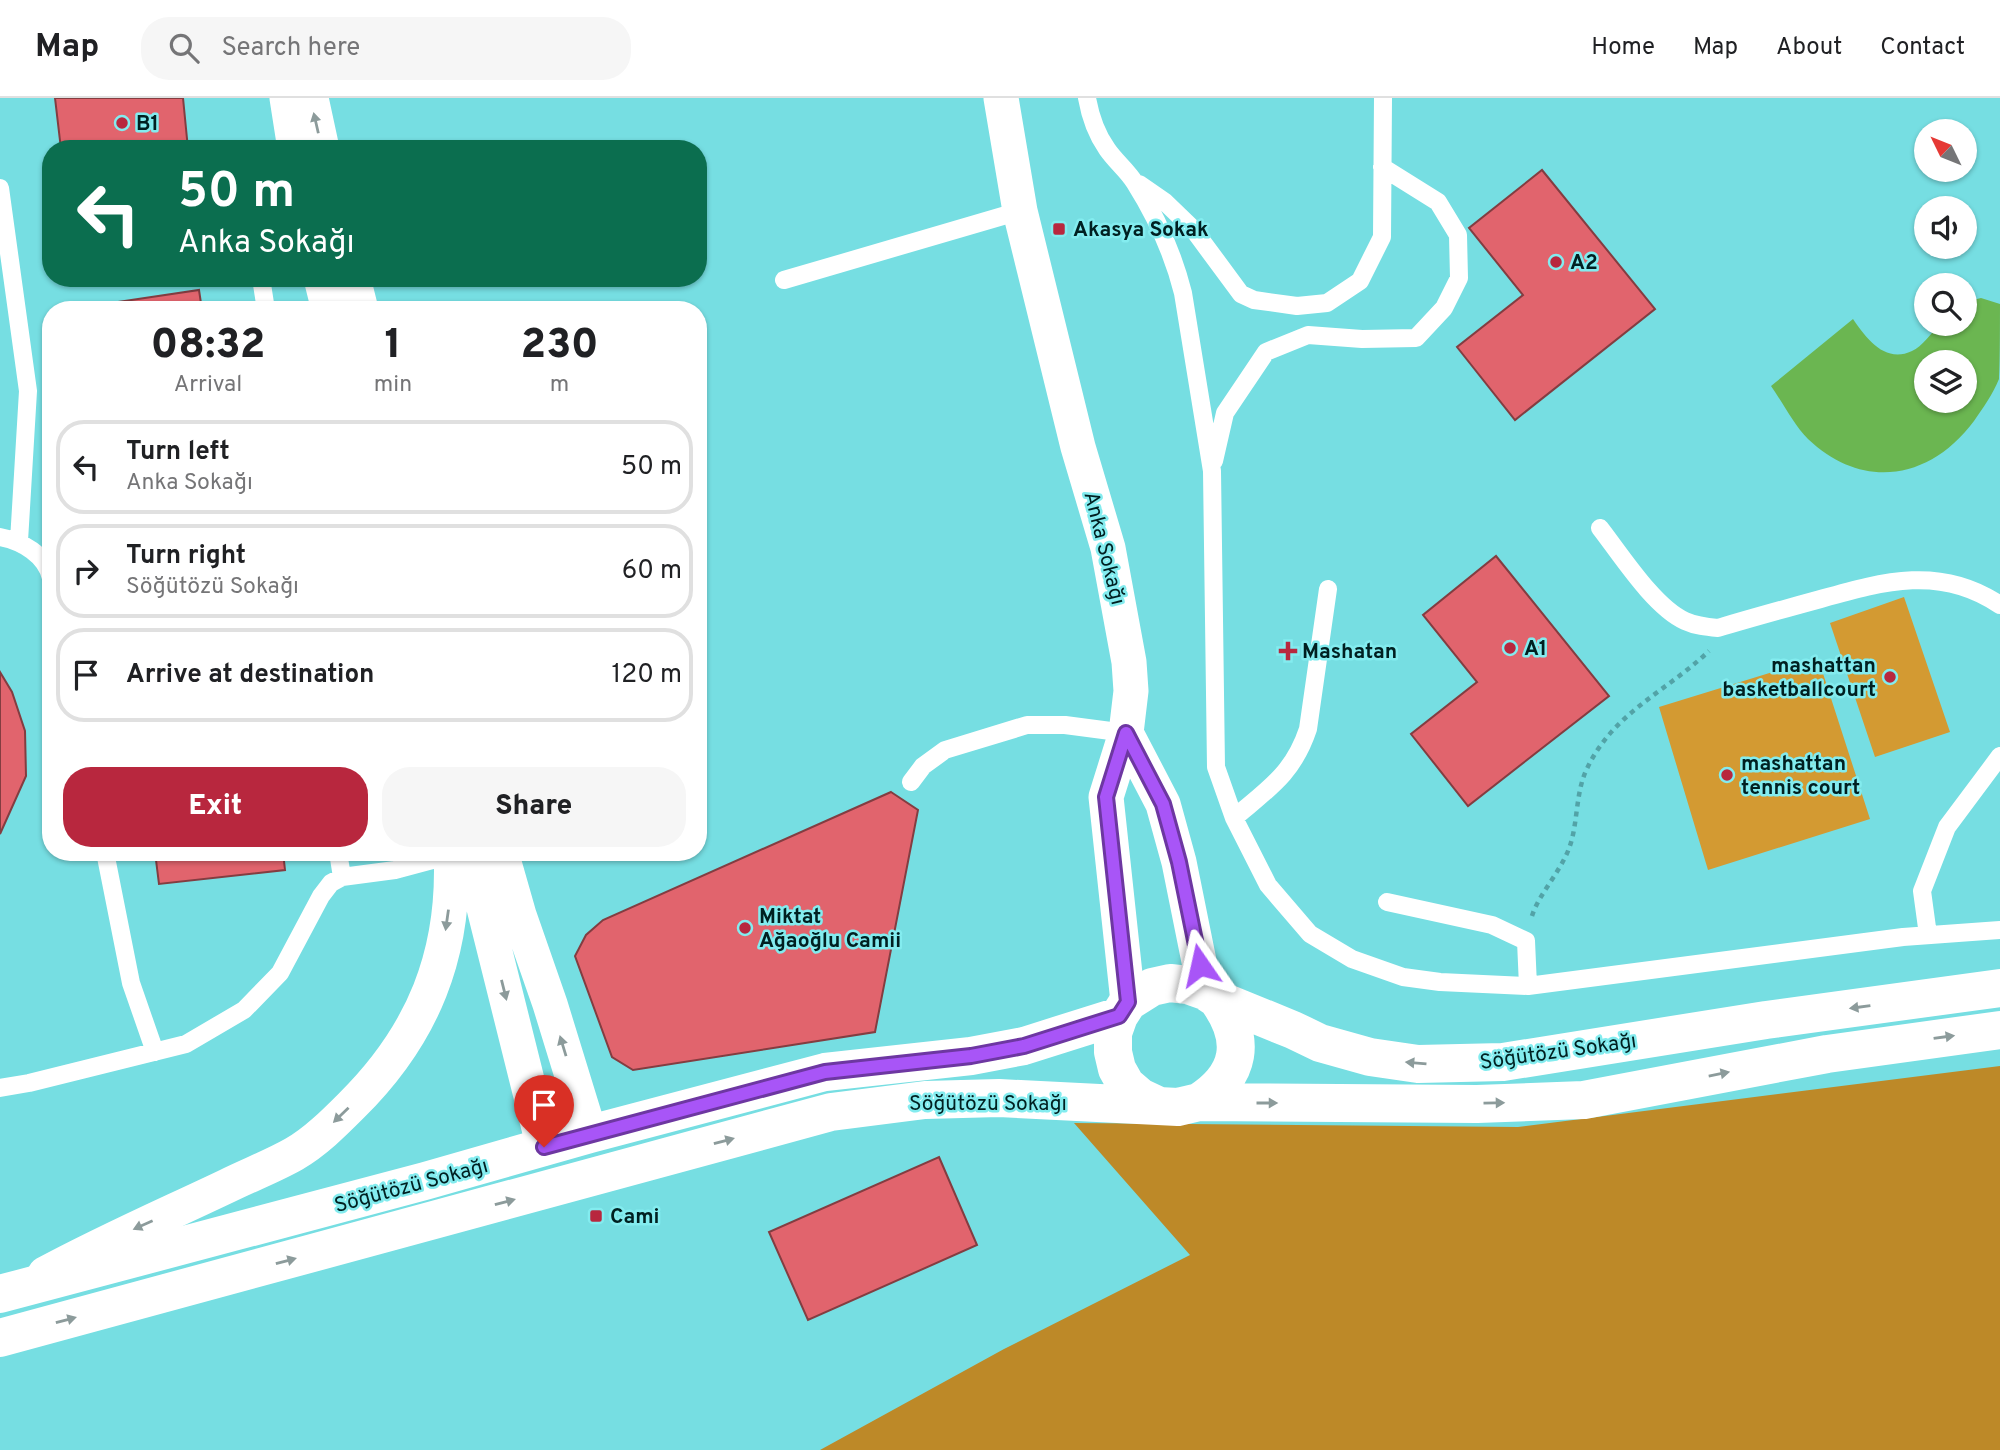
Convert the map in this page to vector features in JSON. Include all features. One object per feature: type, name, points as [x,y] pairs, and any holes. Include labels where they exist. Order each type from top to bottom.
[{"type":"street","points":[[287,98],[294,140]]},
{"type":"street","points":[[310,98],[320,140]]},
{"type":"street","name":"Anka Sokağı","points":[[1001,98],[1020,211],[1078,447],[1108,548],[1129,662],[1131,691],[1126,733],[1106,797],[1124,1009]]},
{"type":"street","points":[[1126,733],[1163,804],[1211,995],[1228,1016],[1236,1035],[1235,1056],[1228,1075],[1216,1091],[1199,1102]]},
{"type":"street","points":[[5,1293],[105,1242],[295,1153],[350,1107],[396,1055],[421,1014],[437,971],[448,922],[455,861]]},
{"type":"street","points":[[459,861],[544,1147],[580,1181]]},
{"type":"street","points":[[504,861],[590,1134],[580,1181]]},
{"type":"street","name":"Söğütözü Sokağı","points":[[5,1293],[825,1072],[971,1056],[1024,1046],[1124,1009],[1152,987],[1170,983],[1188,985],[1321,1043],[1370,1057],[1418,1064],[1503,1062],[1766,1020],[2000,988]]},
{"type":"street","points":[[1124,1009],[1113,1033],[1117,1069],[1126,1085],[1140,1097],[1157,1105]]},
{"type":"street","name":"Söğütözü Sokağı","points":[[0,1338],[831,1112],[925,1100],[999,1098],[1178,1107],[1199,1102],[1477,1104],[1584,1100],[1827,1054],[2000,1030]]},
{"type":"lane","points":[[1087,98],[1099,135],[1133,180],[1160,225],[1177,269],[1212,471],[1216,767],[1234,818],[1268,885],[1310,934],[1342,953],[1403,976],[1440,982],[1528,986],[1928,935],[2000,930]]},
{"type":"lane","points":[[1133,180],[1180,215],[1241,293],[1254,300],[1297,306],[1327,303],[1360,281],[1382,237],[1382,98]]},
{"type":"lane","points":[[1212,471],[1225,413],[1266,352],[1308,335],[1362,339],[1416,338],[1444,308],[1459,278],[1458,235],[1438,202],[1382,167]]},
{"type":"lane","points":[[0,188],[28,391],[19,541]]},
{"type":"lane","points":[[784,279],[1020,211]]},
{"type":"lane","points":[[1600,528],[1668,610],[1684,621],[1701,626],[1718,628],[1884,581],[1921,579],[1953,584],[1988,597],[2000,605]]},
{"type":"lane","points":[[0,537],[19,541],[42,560]]},
{"type":"lane","points":[[1234,818],[1282,778],[1302,747],[1308,729],[1328,589]]},
{"type":"lane","points":[[911,782],[923,766],[945,750],[1027,725],[1065,725],[1126,733]]},
{"type":"lane","points":[[1928,935],[1922,891],[1947,827],[2000,756]]},
{"type":"lane","points":[[107,861],[131,984],[155,1052]]},
{"type":"lane","points":[[339,861],[342,877]]},
{"type":"lane","points":[[0,1087],[29,1083],[186,1044],[244,1010],[280,973],[321,896],[331,883],[342,877],[395,870],[428,861]]},
{"type":"lane","points":[[1387,902],[1492,925],[1526,941],[1528,986]]},
{"type":"path","points":[[1526,941],[1535,907],[1552,883],[1569,849],[1585,775],[1594,757],[1625,716],[1710,650],[1718,628]]},
{"type":"shaded area","points":[[1977,299],[2000,304],[1999,379],[1991,395],[1974,421],[1956,441],[1937,456],[1917,466],[1895,472],[1873,472],[1829,456],[1808,439],[1793,421],[1771,386],[1853,319],[1870,341],[1885,352],[1902,354],[1919,346],[1929,336],[1977,336]]},
{"type":"shaded area","name":"mashattan basketballcourt","points":[[1904,597],[1950,732],[1875,757],[1830,623]]},
{"type":"shaded area","points":[[1818,658],[1870,819],[1708,870],[1659,707]]},
{"type":"shaded area","points":[[2000,1066],[2000,1450],[820,1450],[1004,1349],[1190,1255],[1074,1123],[1518,1127]]},
{"type":"building","name":"B1","points":[[55,98],[183,98],[187,140],[60,140]]},
{"type":"building","name":"A2","points":[[1542,170],[1655,309],[1515,420],[1457,347],[1523,295],[1469,228]]},
{"type":"building","points":[[199,290],[201,301],[124,301]]},
{"type":"building","name":"A1","points":[[1496,556],[1609,696],[1468,806],[1411,734],[1477,682],[1423,615]]},
{"type":"building","points":[[0,672],[12,692],[25,731],[26,776],[0,834]]},
{"type":"building","name":"Miktat Ağaoğlu Camii","points":[[891,792],[918,810],[875,1032],[633,1070],[612,1057],[575,956],[586,935],[603,920]]},
{"type":"building","points":[[156,861],[284,861],[285,870],[159,884]]},
{"type":"building","points":[[939,1157],[977,1245],[808,1320],[769,1232]]},
{"type":"place","name":"B1","points":[[122,123]]},
{"type":"place","name":"Akasya Sokak","points":[[1059,229]]},
{"type":"place","name":"A2","points":[[1556,262]]},
{"type":"place","name":"A1","points":[[1510,648]]},
{"type":"place","name":"Mashatan","points":[[1288,651]]},
{"type":"place","name":"mashattan basketballcourt","points":[[1890,677]]},
{"type":"place","name":"mashattan tennis court","points":[[1727,775]]},
{"type":"place","name":"Miktat Ağaoğlu Camii","points":[[745,928]]},
{"type":"place","name":"Cami","points":[[596,1216]]},
{"type":"route","points":[[544,1147],[825,1072],[971,1056],[1024,1046],[1119,1016],[1128,1002],[1106,797],[1126,733],[1163,804],[1179,862],[1200,965]]}]
